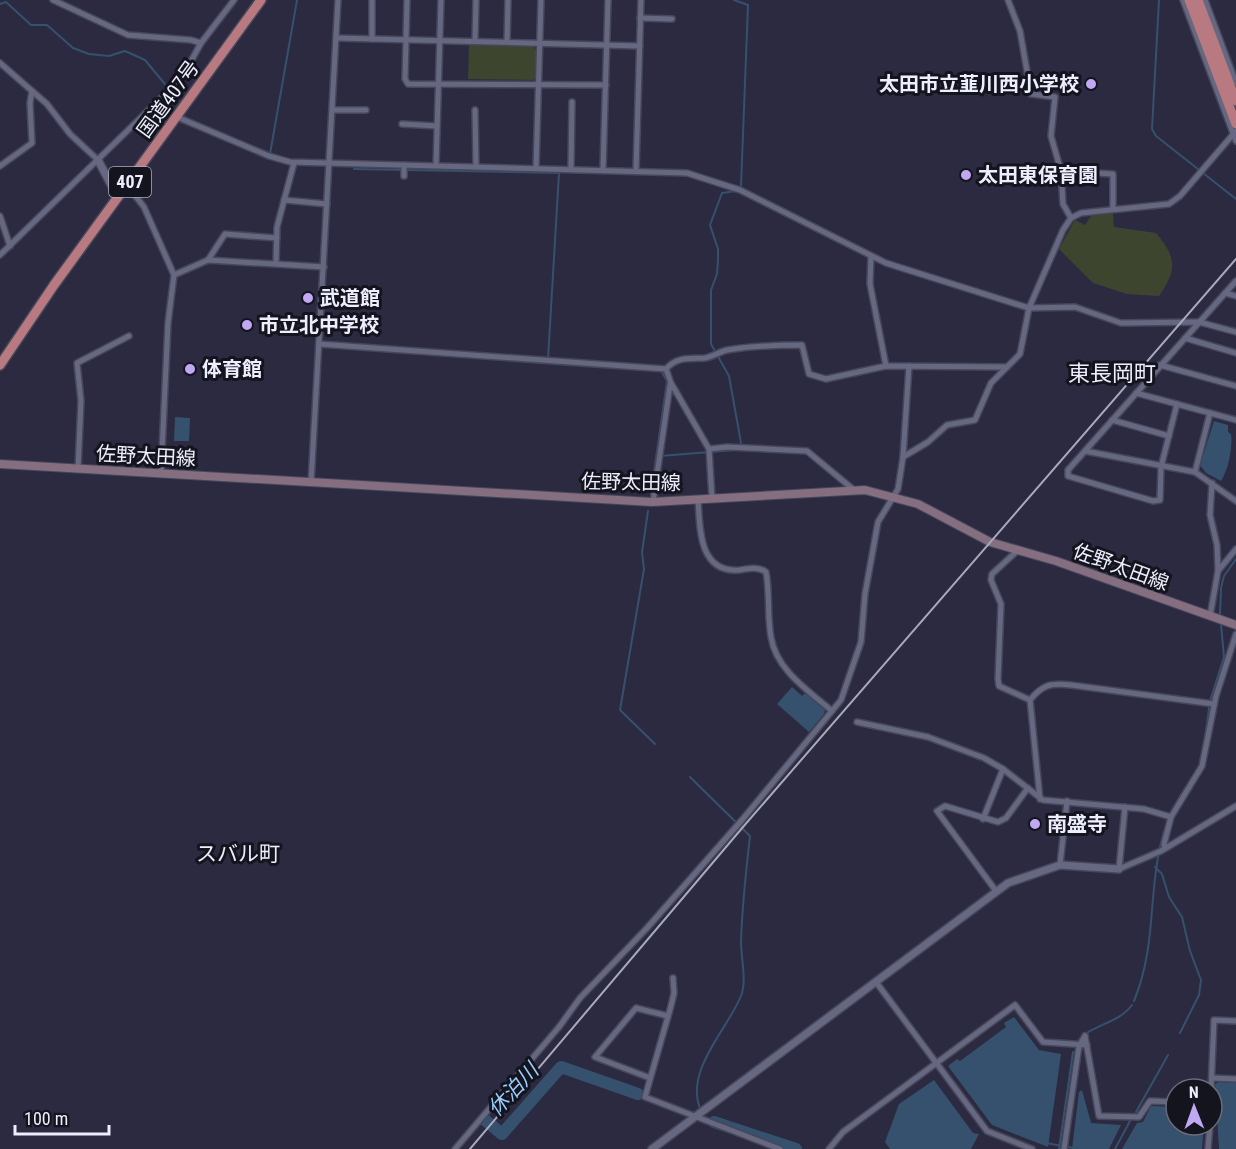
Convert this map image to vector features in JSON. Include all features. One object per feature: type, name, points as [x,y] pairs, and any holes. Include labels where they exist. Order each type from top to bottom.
[{"type":"highway","name":"国道407号","points":[[0,365],[54,285],[261,0]]},
{"type":"highway","points":[[1189,0],[1235,126]]},
{"type":"highway","points":[[1198,0],[1236,101]]},
{"type":"main road","name":"佐野太田線","points":[[0,464],[653,502],[854,490],[895,496],[918,504],[990,542],[1056,561],[1236,625]]},
{"type":"street","points":[[53,0],[128,35],[191,40],[201,43]]},
{"type":"street","points":[[0,255],[185,72],[201,43],[234,0]]},
{"type":"street","points":[[311,483],[331,164],[338,0]]},
{"type":"street","points":[[372,0],[372,39]]},
{"type":"street","points":[[407,0],[405,82],[438,85],[539,83],[606,85]]},
{"type":"street","points":[[436,165],[441,0]]},
{"type":"street","points":[[474,41],[476,0]]},
{"type":"street","points":[[507,42],[508,0]]},
{"type":"street","points":[[536,168],[541,0]]},
{"type":"street","points":[[603,169],[608,0]]},
{"type":"street","points":[[636,170],[641,0]]},
{"type":"street","points":[[1008,0],[1020,31],[1031,94],[1055,98],[1051,135],[1061,171],[1063,204],[1071,218]]},
{"type":"street","points":[[1183,0],[1235,126],[1236,141]]},
{"type":"street","points":[[1205,0],[1236,83]]},
{"type":"street","points":[[640,18],[672,19]]},
{"type":"street","points":[[337,38],[640,46]]},
{"type":"street","points":[[0,63],[32,91],[98,160],[118,198]]},
{"type":"street","points":[[0,166],[32,143],[30,103],[32,91]]},
{"type":"street","points":[[571,168],[572,102]]},
{"type":"street","points":[[333,110],[366,110]]},
{"type":"street","points":[[475,110],[476,166]]},
{"type":"street","points":[[177,117],[269,156],[294,162],[674,171],[708,177],[740,190],[871,256],[1029,308],[1075,307],[1121,323],[1199,322],[1236,332]]},
{"type":"street","points":[[402,124],[437,126]]},
{"type":"street","points":[[903,457],[928,442],[947,425],[975,420],[991,383],[1020,354],[1029,308],[1063,230],[1071,218],[1081,213],[1169,204],[1202,171],[1235,126]]},
{"type":"street","points":[[276,264],[277,238],[294,162]]},
{"type":"street","points":[[404,165],[404,176]]},
{"type":"street","points":[[1061,171],[1113,174],[1113,209]]},
{"type":"street","points":[[127,185],[133,189],[144,207],[174,275],[168,323],[161,473]]},
{"type":"street","points":[[284,200],[327,204]]},
{"type":"street","points":[[0,216],[10,246]]},
{"type":"street","points":[[208,260],[225,234],[277,238]]},
{"type":"street","points":[[871,256],[870,284],[886,366]]},
{"type":"street","points":[[174,275],[208,260],[324,267]]},
{"type":"street","points":[[1177,404],[1161,466],[1160,500],[1153,501],[1070,477],[1068,470],[1236,280]]},
{"type":"street","points":[[1225,293],[1236,296]]},
{"type":"street","points":[[78,469],[81,401],[76,363],[129,336]]},
{"type":"street","points":[[1185,338],[1236,353]]},
{"type":"street","points":[[319,345],[666,369]]},
{"type":"street","points":[[666,369],[671,363],[688,357],[705,358],[724,351],[802,345],[809,374],[826,379],[886,366],[1007,367]]},
{"type":"street","points":[[1160,365],[1236,386]]},
{"type":"street","points":[[455,1149],[559,1028],[580,998],[711,856],[841,700],[861,642],[865,594],[878,522],[895,496],[903,457],[909,366]]},
{"type":"street","points":[[666,369],[671,383],[710,452],[712,498]]},
{"type":"street","points":[[653,502],[671,383]]},
{"type":"street","points":[[1136,393],[1236,419],[1236,426]]},
{"type":"street","points":[[1195,472],[1210,413]]},
{"type":"street","points":[[1112,420],[1168,436]]},
{"type":"street","points":[[710,452],[727,447],[807,451],[854,490]]},
{"type":"street","points":[[1085,451],[1195,472],[1236,501]]},
{"type":"street","points":[[1210,616],[1218,572],[1217,545],[1210,515],[1212,483]]},
{"type":"street","points":[[698,499],[701,539],[706,554],[718,565],[733,571],[760,568],[766,572],[771,638],[776,655],[791,675],[832,711]]},
{"type":"street","points":[[1218,572],[1236,549]]},
{"type":"street","points":[[1018,550],[992,574],[991,580],[1001,604],[998,679],[999,686],[1030,700]]},
{"type":"street","points":[[1165,848],[1171,817],[1202,766],[1214,704],[1236,634]]},
{"type":"street","points":[[1040,799],[1030,700],[1041,687],[1051,683],[1214,704]]},
{"type":"street","points":[[857,722],[928,737],[984,758],[1003,769],[1040,799],[1152,810],[1171,817]]},
{"type":"street","points":[[983,819],[1003,769]]},
{"type":"street","points":[[996,891],[937,811],[945,806],[983,819],[1003,820],[1028,788]]},
{"type":"street","points":[[1060,866],[1067,801]]},
{"type":"street","points":[[652,1149],[1015,879],[1060,866],[1119,869],[1165,848],[1236,806]]},
{"type":"street","points":[[1119,869],[1125,807]]},
{"type":"street","points":[[673,978],[674,993],[645,1096],[780,1149]]},
{"type":"street","points":[[876,982],[987,1131],[1032,1149]]},
{"type":"street","points":[[829,1149],[843,1132],[1015,1005],[1043,1042],[1079,1046]]},
{"type":"street","points":[[650,1078],[595,1057],[636,1008],[668,1016]]},
{"type":"street","points":[[1212,1077],[1214,1020],[1236,1021]]},
{"type":"street","points":[[1064,1149],[1079,1046],[1085,1036],[1099,1116],[1139,1117],[1150,1101],[1164,1102]]},
{"type":"green space","points":[[469,45],[533,46],[536,50],[536,77],[533,80],[468,79]]},
{"type":"green space","points":[[1113,213],[1114,227],[1156,233],[1168,250],[1172,264],[1171,271],[1159,296],[1127,294],[1093,283],[1059,249],[1075,220],[1085,225],[1091,216]]},
{"type":"water","points":[[175,417],[190,418],[189,441],[174,441]]},
{"type":"water","points":[[1214,421],[1228,425],[1228,432],[1231,434],[1229,459],[1221,481],[1206,473],[1200,465]]},
{"type":"water","points":[[792,687],[802,696],[805,693],[825,710],[809,732],[777,704]]},
{"type":"water","points":[[1014,1017],[1039,1050],[1061,1054],[1048,1147],[992,1125],[948,1066],[957,1059],[960,1061],[1006,1027],[1004,1023]]},
{"type":"water","points":[[934,1080],[973,1133],[979,1134],[971,1149],[890,1149],[885,1142],[899,1104]]},
{"type":"water","points":[[1224,1082],[1236,1083],[1236,1149],[1219,1149],[1218,1137],[1224,1137]]},
{"type":"water","points":[[1082,1090],[1091,1123],[1121,1125],[1109,1149],[1072,1149],[1079,1092]]},
{"type":"water","points":[[1151,1106],[1164,1107],[1164,1137],[1203,1137],[1202,1149],[1122,1149],[1137,1123],[1143,1122]]},
{"type":"waterway","points":[[270,154],[297,0]]},
{"type":"waterway","points":[[734,0],[748,5],[741,186]]},
{"type":"waterway","points":[[1159,0],[1152,129],[1156,136],[1236,199]]},
{"type":"waterway","points":[[0,4],[6,2],[31,25],[47,25],[73,48],[89,54],[109,56],[125,51],[145,60],[169,89]]},
{"type":"waterway","points":[[354,169],[559,173],[548,359]]},
{"type":"waterway","points":[[736,191],[722,193],[710,225],[718,249],[717,274],[711,290],[711,344],[729,376],[741,443]]},
{"type":"waterway","points":[[651,493],[667,381],[660,369]]},
{"type":"waterway","points":[[660,456],[735,450]]},
{"type":"waterway","points":[[648,511],[642,552],[644,569],[620,710],[655,744]]},
{"type":"waterway","points":[[1205,738],[1210,701],[1224,657],[1220,613],[1221,588],[1224,576],[1236,559]]},
{"type":"waterway","points":[[690,777],[750,836],[741,948],[743,990],[735,1009],[703,1065],[698,1080],[697,1094],[700,1109]]},
{"type":"waterway","points":[[1134,1001],[1149,944],[1157,861],[1163,834],[1174,807],[1191,780]]},
{"type":"waterway","points":[[1155,867],[1162,874],[1169,897],[1182,917],[1190,951],[1201,980],[1199,995],[1180,1033]]},
{"type":"waterway","points":[[1077,1042],[1089,1031],[1119,1017],[1132,1005]]},
{"type":"waterway","points":[[1059,1149],[1073,1052]]},
{"type":"waterway","points":[[1136,1112],[1168,1055]]},
{"type":"waterway","name":"休泊川","points":[[485,1120],[502,1134],[561,1067],[638,1094]]},
{"type":"waterway","points":[[1115,1149],[1130,1121]]},
{"type":"waterway","name":"休泊川","points":[[714,1122],[796,1149]]},
{"type":"waterway","points":[[1046,1143],[1079,1149]]},
{"type":"railway","points":[[470,1149],[743,827],[1236,259]]},
{"type":"place","name":"太田市立韮川西小学校","points":[[1091,84]]},
{"type":"place","name":"太田東保育園","points":[[966,175]]},
{"type":"place","name":"武道館","points":[[308,298]]},
{"type":"place","name":"市立北中学校","points":[[247,325]]},
{"type":"place","name":"体育館","points":[[190,369]]},
{"type":"place","name":"南盛寺","points":[[1035,824]]},
{"type":"district","name":"東長岡町","points":[[1112,373]]},
{"type":"district","name":"スバル町","points":[[238,854]]}]
